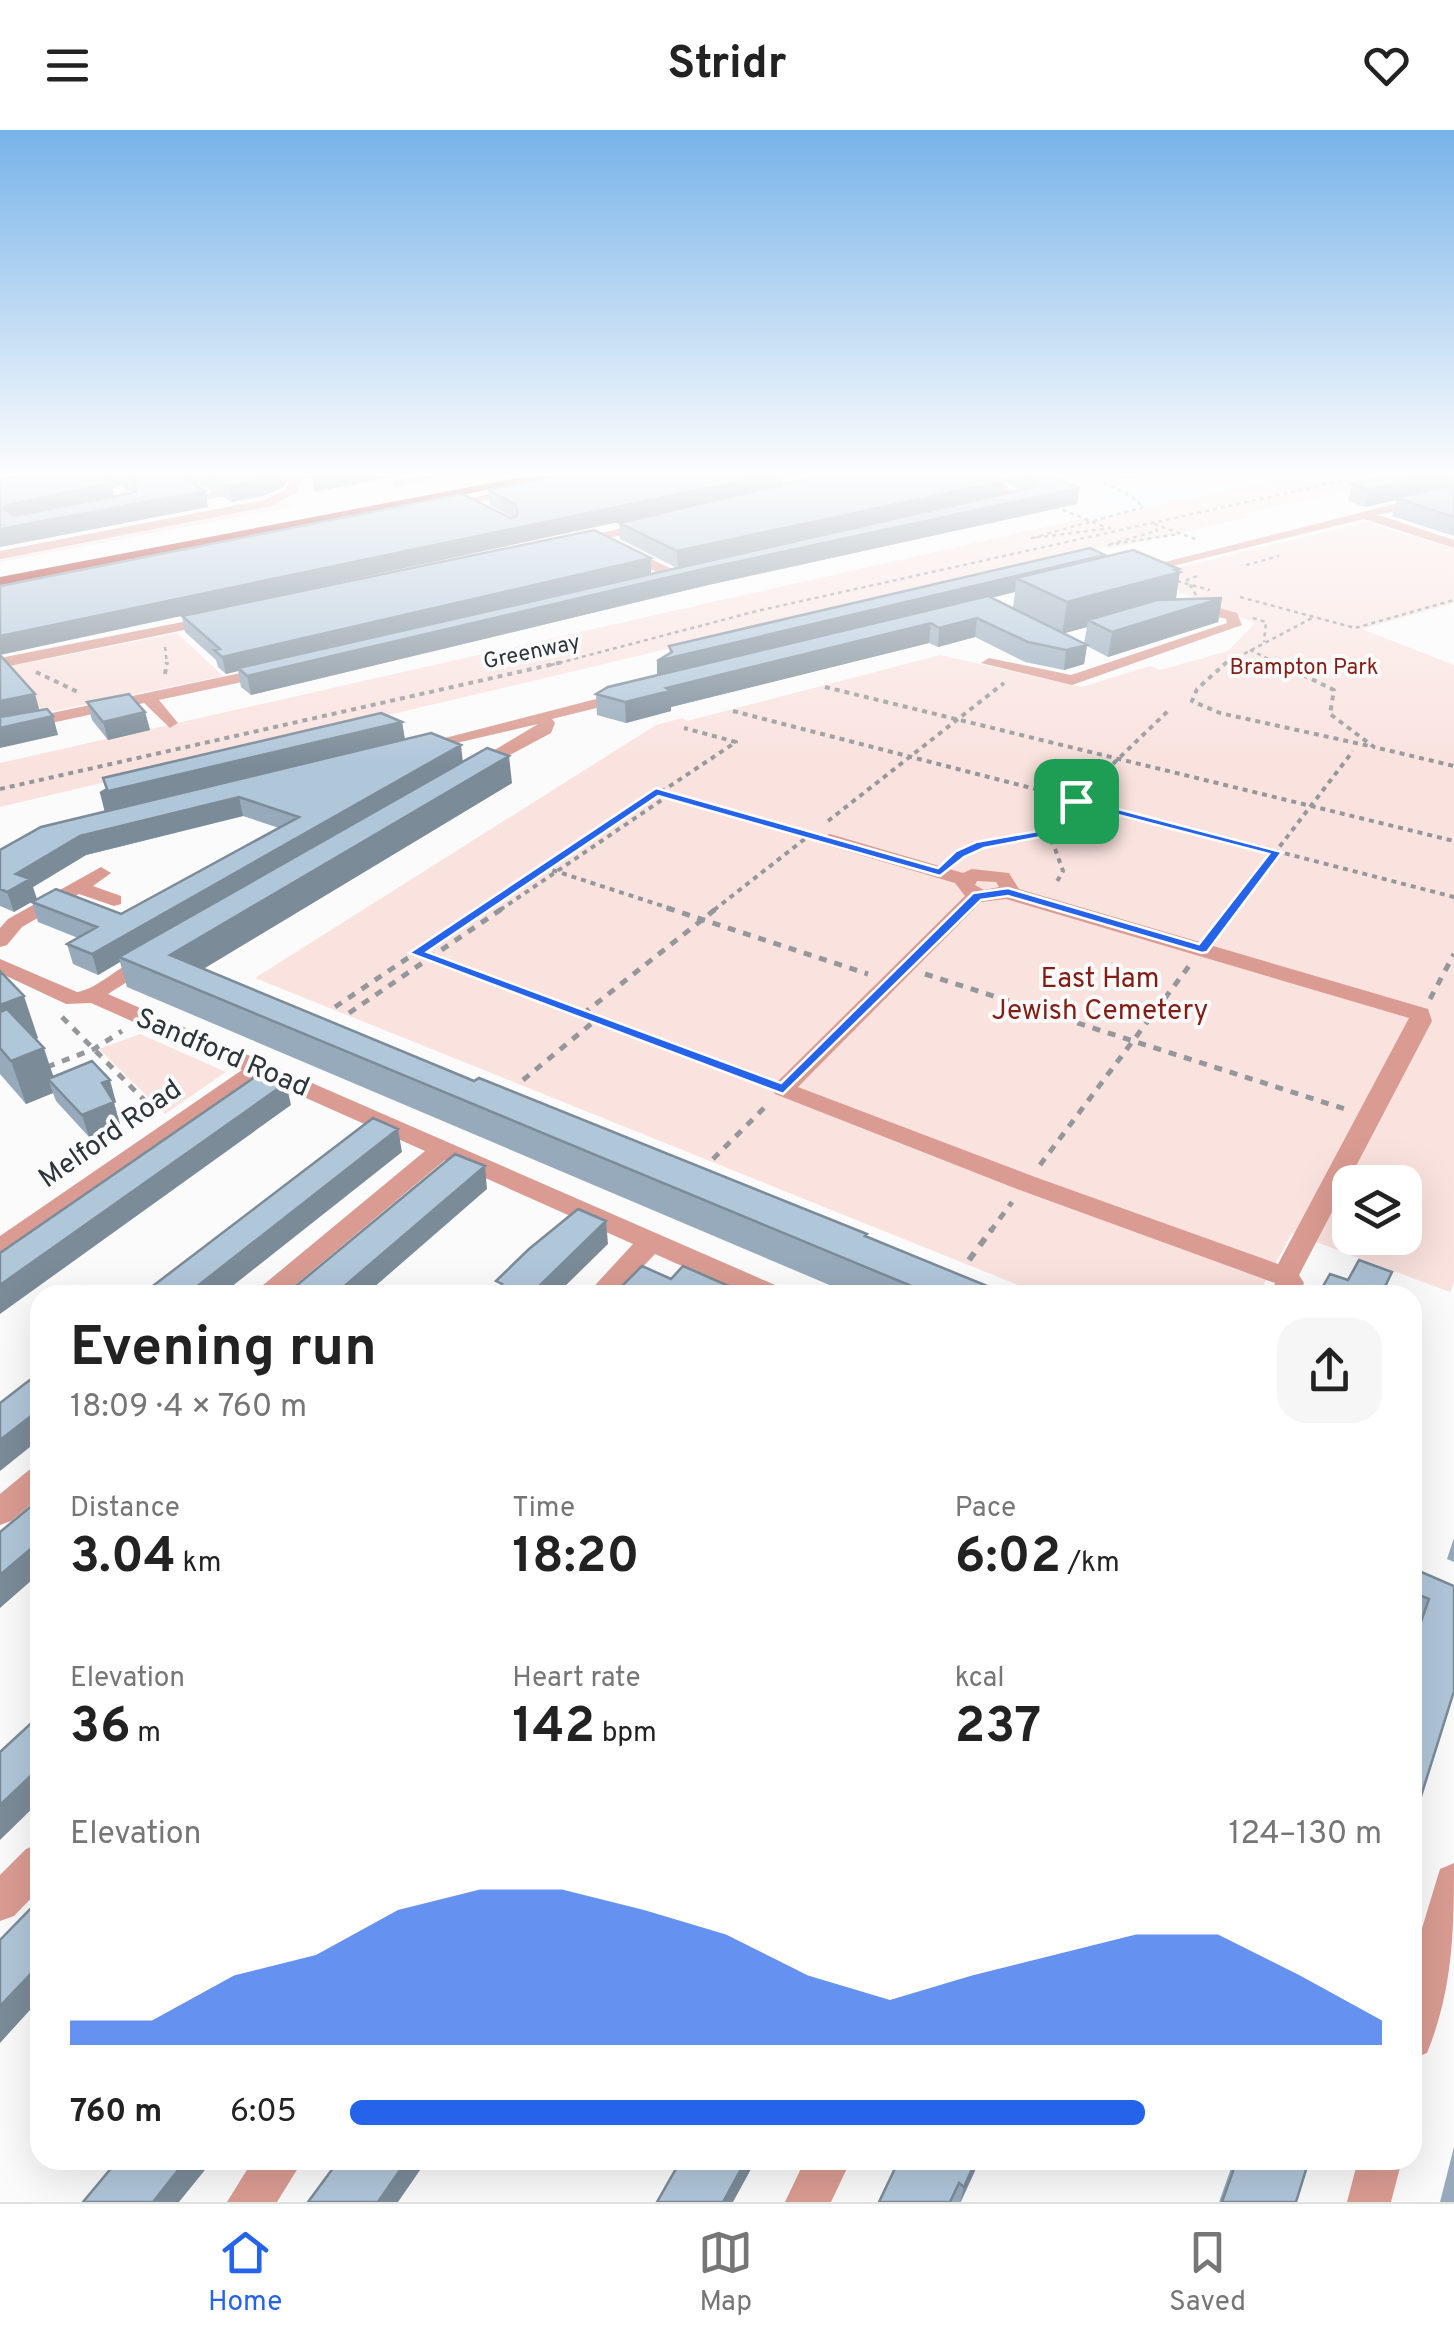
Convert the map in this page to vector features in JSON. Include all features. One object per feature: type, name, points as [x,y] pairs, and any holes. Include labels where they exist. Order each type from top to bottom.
[{"type":"highway","points":[[0,582],[48,573]]},
{"type":"street","points":[[0,594],[105,573]]},
{"type":"street","points":[[669,573],[675,576]]},
{"type":"street","points":[[656,581],[691,573]]},
{"type":"street","points":[[989,663],[1072,680],[1103,664],[1234,625],[1232,616],[1210,609],[1177,613]]},
{"type":"street","points":[[0,663],[238,614]]},
{"type":"street","points":[[0,730],[299,665]]},
{"type":"street","points":[[401,751],[646,691]]},
{"type":"street","points":[[149,699],[170,723]]},
{"type":"street","points":[[459,737],[478,767],[544,728],[547,723],[541,717]]},
{"type":"street","points":[[820,837],[940,872],[991,897],[1008,892],[1420,1014],[1421,1020],[1287,1285],[1277,1276],[783,1089],[898,975],[972,888]]},
{"type":"street","points":[[0,941],[15,922],[101,873]]},
{"type":"street","points":[[76,886],[114,900]]},
{"type":"street","name":"Sandford Road","points":[[167,949],[103,986],[94,996],[748,1285]]},
{"type":"street","points":[[0,965],[74,999],[94,996]]},
{"type":"street","name":"Melford Road","points":[[3,1242],[257,1070]]},
{"type":"street","points":[[277,1285],[441,1151]]},
{"type":"street","points":[[610,1285],[650,1244]]},
{"type":"street","points":[[0,1512],[30,1487]]},
{"type":"street","points":[[0,1902],[30,1872]]},
{"type":"street","points":[[1422,2001],[1454,1882]]},
{"type":"street","points":[[249,2202],[273,2170]]},
{"type":"street","points":[[807,2202],[823,2170]]},
{"type":"street","points":[[1369,2202],[1377,2170]]},
{"type":"path","name":"Greenway","points":[[0,790],[613,651],[721,620],[930,573]]},
{"type":"path","points":[[1133,573],[1355,628],[1454,600]]},
{"type":"path","points":[[1190,584],[1187,580],[1202,573]]},
{"type":"path","points":[[1314,617],[1210,674],[1193,691],[1192,702],[1220,713],[1454,766]]},
{"type":"path","points":[[160,638],[168,655],[168,670],[160,680]]},
{"type":"path","points":[[1250,650],[1334,690],[1330,714],[1374,747]]},
{"type":"path","points":[[32,670],[50,682],[84,694]]},
{"type":"path","points":[[583,1014],[820,837],[909,756],[1014,674]]},
{"type":"path","points":[[825,687],[1454,841]]},
{"type":"path","points":[[940,872],[960,854],[980,845],[1042,834],[1170,710]]},
{"type":"path","points":[[733,711],[1454,897]]},
{"type":"path","points":[[335,1007],[650,795],[736,742],[684,728]]},
{"type":"path","points":[[242,733],[251,742]]},
{"type":"path","points":[[191,738],[198,744]]},
{"type":"path","points":[[970,1260],[1131,1041],[1353,751]]},
{"type":"path","points":[[660,792],[820,837]]},
{"type":"path","points":[[349,1013],[668,795]]},
{"type":"path","points":[[1038,901],[1063,870],[1053,844],[1042,834]]},
{"type":"path","points":[[544,866],[704,920],[1131,1041],[1370,1117]]},
{"type":"path","points":[[416,953],[783,1089],[713,1158]]},
{"type":"path","points":[[1420,1014],[1454,954]]},
{"type":"path","points":[[52,1007],[173,1128]]},
{"type":"path","points":[[523,1080],[597,1019]]},
{"type":"path","points":[[40,1070],[94,1049],[141,1020]]},
{"type":"green space","points":[[843,573],[989,573],[0,807],[0,763]]},
{"type":"green space","name":"East Ham Jewish Cemetery","points":[[1157,573],[1454,573],[1454,603],[1362,629],[1454,665],[1454,1282],[1450,1292],[1351,1255],[1422,1255],[1422,1165],[1332,1165],[1332,1248],[1292,1233],[1263,1285],[1018,1285],[255,978],[656,725],[682,718],[687,721],[940,655],[1082,687],[1150,666],[1160,670],[1228,651],[1255,623],[1143,576]]},
{"type":"green space","points":[[177,633],[223,676],[44,713],[7,667]]},
{"type":"green space","points":[[140,1034],[226,1072],[165,1114],[99,1049]]},
{"type":"building","points":[[67,573],[303,573],[0,636],[0,586]]},
{"type":"building","points":[[389,573],[587,573],[222,657],[214,650],[220,649],[182,616]]},
{"type":"building","points":[[657,573],[688,573],[247,676],[238,668]]},
{"type":"building","points":[[984,573],[1030,573],[657,661],[672,652],[669,646]]},
{"type":"building","points":[[1038,573],[1177,573],[1067,602],[1016,578]]},
{"type":"building","points":[[988,596],[1087,645],[1066,650],[1028,642],[977,618],[939,628],[931,623],[666,688],[670,691],[625,702],[596,694],[608,687]]},
{"type":"building","points":[[1222,598],[1112,632],[1088,620],[1157,600]]},
{"type":"building","points":[[0,655],[35,694],[0,701]]},
{"type":"building","points":[[129,694],[145,712],[103,722],[87,702]]},
{"type":"building","points":[[47,709],[53,716],[0,728],[0,717]]},
{"type":"building","points":[[381,713],[402,722],[100,793],[107,789],[103,778]]},
{"type":"building","points":[[431,733],[461,745],[92,954],[67,944],[97,927],[32,902],[56,889],[121,914],[299,817],[239,797],[80,836],[16,874],[30,879],[7,892],[0,889],[0,850],[41,827]]},
{"type":"building","points":[[487,748],[509,756],[170,955],[474,1081],[479,1078],[867,1234],[985,1285],[909,1285],[119,957]]},
{"type":"building","points":[[0,971],[24,996],[0,1005]]},
{"type":"building","points":[[7,1009],[44,1048],[11,1061],[0,1048],[0,1012]]},
{"type":"building","points":[[92,1061],[110,1080],[102,1083],[114,1102],[82,1115],[48,1079]]},
{"type":"building","points":[[262,1072],[286,1083],[0,1285],[0,1253]]},
{"type":"building","points":[[373,1118],[398,1129],[199,1285],[154,1285]]},
{"type":"building","points":[[455,1154],[485,1166],[346,1285],[297,1285]]},
{"type":"building","points":[[578,1209],[606,1221],[540,1285],[501,1285],[496,1281]]},
{"type":"building","points":[[1359,1260],[1392,1272],[1386,1285],[1324,1285],[1330,1274],[1348,1280]]},
{"type":"building","points":[[642,1266],[671,1279],[683,1266],[726,1285],[623,1285]]},
{"type":"building","points":[[30,1380],[30,1417],[0,1440],[0,1403]]},
{"type":"building","points":[[30,1507],[30,1550],[0,1575],[0,1532]]},
{"type":"building","points":[[1422,1572],[1454,1586],[1454,1691],[1422,1793],[1422,1619],[1429,1599],[1422,1596]]},
{"type":"building","points":[[30,1724],[30,1776],[0,1805],[0,1752]]},
{"type":"building","points":[[30,1909],[30,1974],[0,2006],[0,1940]]},
{"type":"building","points":[[110,2170],[178,2170],[153,2202],[83,2202]]},
{"type":"building","points":[[332,2170],[400,2170],[378,2202],[308,2202]]},
{"type":"building","points":[[675,2170],[741,2170],[723,2202],[657,2202]]},
{"type":"building","points":[[894,2170],[972,2170],[964,2187],[959,2183],[950,2202],[879,2202]]},
{"type":"building","points":[[1233,2170],[1306,2170],[1296,2202],[1222,2202]]},
{"type":"route","points":[[656,792],[940,872],[960,854],[980,845],[1042,834],[1076,801],[1276,852],[1202,949],[1008,892],[991,897],[978,895],[783,1089],[416,953],[656,792]]},
{"type":"park label","name":"Brampton Park","points":[[1304,668]]}]
